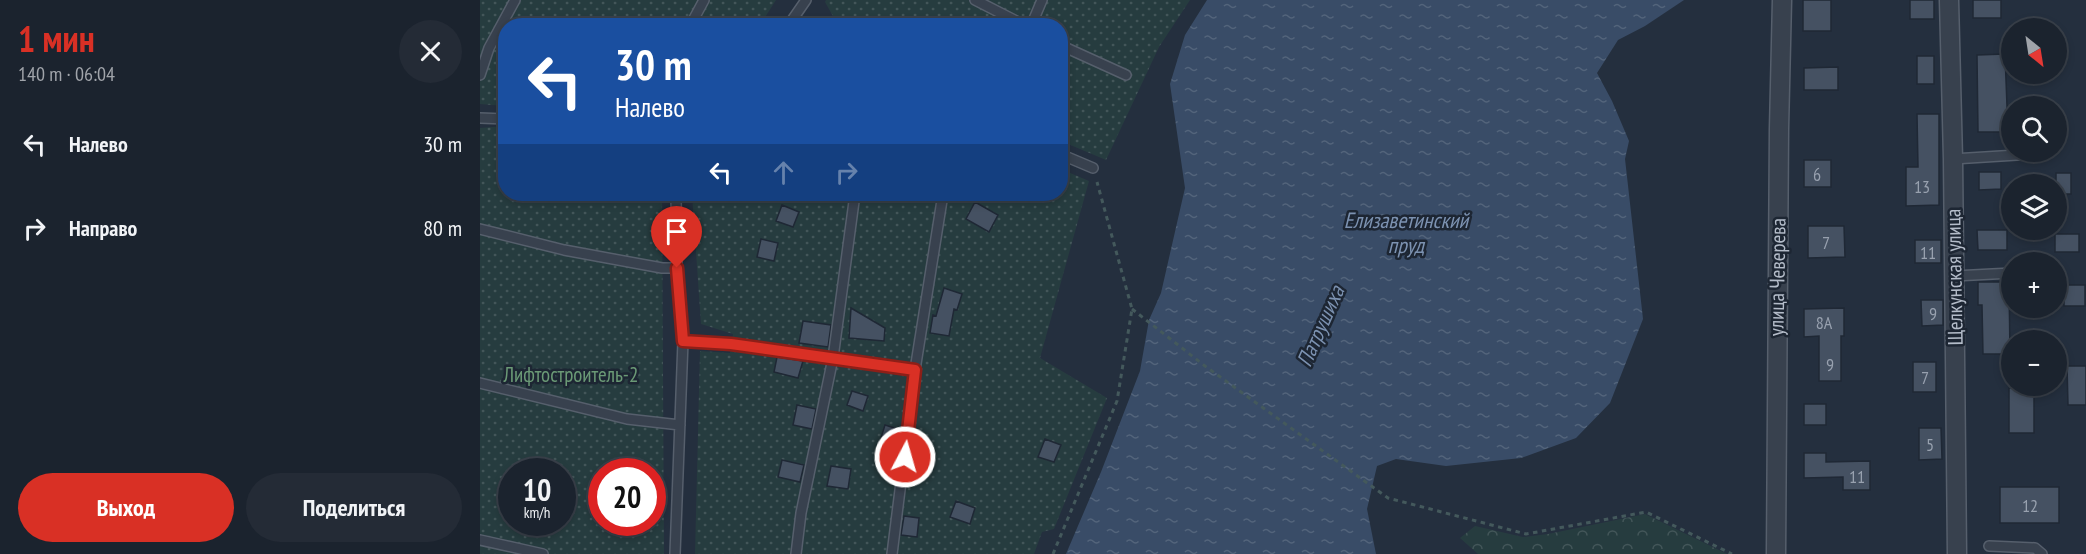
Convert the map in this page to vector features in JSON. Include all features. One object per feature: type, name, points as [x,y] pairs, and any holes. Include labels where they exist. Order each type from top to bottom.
[{"type":"street","name":"улица Чеверева","points":[[1776,554],[1782,0]]},
{"type":"street","name":"Щелкунская улица","points":[[1949,0],[1957,554]]},
{"type":"lane","points":[[505,18],[515,0]]},
{"type":"lane","points":[[694,18],[704,0]]},
{"type":"lane","points":[[794,18],[806,0]]},
{"type":"lane","points":[[975,0],[1010,18]]},
{"type":"lane","points":[[1034,18],[1042,0]]},
{"type":"lane","points":[[480,75],[489,48],[498,31]]},
{"type":"lane","points":[[480,43],[489,48]]},
{"type":"lane","points":[[1068,49],[1126,75]]},
{"type":"lane","points":[[480,118],[498,119]]},
{"type":"lane","points":[[1953,159],[2001,156]]},
{"type":"lane","points":[[1068,157],[1093,168]]},
{"type":"lane","points":[[675,554],[683,341],[677,268],[676,201]]},
{"type":"lane","points":[[796,554],[801,513],[833,358],[854,201]]},
{"type":"lane","points":[[892,554],[915,370],[942,201]]},
{"type":"lane","points":[[480,229],[564,250],[662,268],[677,268]]},
{"type":"lane","points":[[1954,276],[2001,274]]},
{"type":"lane","points":[[683,341],[731,344],[915,370]]},
{"type":"lane","points":[[480,383],[627,419],[680,425]]},
{"type":"lane","points":[[480,540],[543,554]]},
{"type":"lane","points":[[1989,546],[2035,548],[2042,554]]},
{"type":"path","points":[[1053,554],[1117,401],[1132,309],[1093,168]]},
{"type":"path","points":[[1132,309],[1205,366],[1388,498],[1526,534],[1646,512],[1732,554]]},
{"type":"green space","points":[[480,0],[776,0],[764,18],[498,18],[498,105],[480,104]]},
{"type":"green space","points":[[826,0],[1190,0],[1159,47],[1106,160],[1068,144],[1068,18],[834,18]]},
{"type":"green space","name":"Лифтостроитель-2","points":[[498,127],[498,201],[662,201],[663,458],[588,458],[588,536],[664,536],[664,554],[480,554],[480,128]]},
{"type":"green space","points":[[1068,172],[1089,181],[1040,358],[1107,398],[1054,529],[1042,532],[1034,554],[695,554],[700,351],[730,353],[733,334],[701,324],[692,201],[1068,201]]},
{"type":"green space","points":[[1645,514],[1727,554],[1478,554],[1460,538],[1475,526],[1523,537]]},
{"type":"water","name":"Елизаветинский пруд","points":[[1207,0],[1684,0],[1645,26],[1618,40],[1597,73],[1629,141],[1625,159],[1643,319],[1610,403],[1576,438],[1521,458],[1446,466],[1396,459],[1377,466],[1367,509],[1376,554],[1066,554],[1140,371],[1149,320],[1161,293],[1185,188],[1170,84],[1185,35]]},
{"type":"building","points":[[1803,0],[1831,0],[1831,31],[1803,31]]},
{"type":"building","points":[[1910,0],[1934,0],[1934,19],[1910,19]]},
{"type":"building","points":[[1973,0],[2001,0],[2001,18],[1973,18]]},
{"type":"building","points":[[2001,54],[2001,84],[2006,84],[2007,96],[2001,96],[2001,132],[1978,132],[1977,55]]},
{"type":"building","points":[[1917,56],[1934,56],[1934,84],[1917,84]]},
{"type":"building","points":[[1838,67],[1838,90],[1804,90],[1804,68]]},
{"type":"building","points":[[1917,114],[1939,114],[1939,205],[1906,206],[1906,167],[1918,167]]},
{"type":"building","points":[[1804,160],[1831,160],[1831,187],[1804,187]]},
{"type":"building","points":[[1979,172],[2001,172],[2001,189],[1979,190]]},
{"type":"building","points":[[2071,173],[2071,194],[2067,194],[2067,174],[2056,174]]},
{"type":"building","points":[[975,202],[998,215],[989,232],[966,219]]},
{"type":"building","points":[[782,205],[799,212],[793,227],[776,221]]},
{"type":"building","points":[[1808,226],[1844,226],[1845,257],[1808,258]]},
{"type":"building","points":[[1977,230],[2001,230],[2001,240],[2007,240],[2007,250],[1978,250]]},
{"type":"building","points":[[2067,234],[2079,234],[2079,252],[2055,252],[2055,240],[2067,240]]},
{"type":"building","points":[[761,239],[778,243],[774,261],[757,257]]},
{"type":"building","points":[[1915,240],[1941,240],[1941,263],[1915,263]]},
{"type":"building","points":[[1978,282],[2001,282],[2001,318],[2010,318],[2010,330],[2001,330],[2001,354],[1983,354],[1982,305],[1978,305]]},
{"type":"building","points":[[2067,285],[2085,285],[2085,306],[2067,306]]},
{"type":"building","points":[[944,288],[962,294],[957,310],[954,309],[949,336],[930,333],[933,315],[936,316]]},
{"type":"building","points":[[1921,300],[1943,300],[1943,325],[1922,326]]},
{"type":"building","points":[[851,308],[885,328],[884,341],[849,338]]},
{"type":"building","points":[[1844,308],[1844,336],[1841,336],[1841,381],[1819,381],[1819,336],[1804,337],[1804,309]]},
{"type":"building","points":[[803,321],[831,325],[828,347],[799,343]]},
{"type":"building","points":[[777,357],[803,361],[798,378],[774,372]]},
{"type":"building","points":[[1913,362],[1936,362],[1936,392],[1913,392]]},
{"type":"building","points":[[2067,366],[2086,366],[2086,405],[2068,405]]},
{"type":"building","points":[[852,391],[868,396],[863,411],[847,405]]},
{"type":"building","points":[[2009,396],[2034,396],[2034,433],[2009,433]]},
{"type":"building","points":[[1804,404],[1826,404],[1826,425],[1804,425]]},
{"type":"building","points":[[797,405],[816,409],[812,429],[793,425]]},
{"type":"building","points":[[885,425],[901,430],[897,450],[879,444]]},
{"type":"building","points":[[1919,428],[1941,428],[1942,459],[1919,460]]},
{"type":"building","points":[[1045,439],[1061,445],[1054,462],[1038,457]]},
{"type":"building","points":[[1804,453],[1826,453],[1826,462],[1870,461],[1870,490],[1843,490],[1843,477],[1804,478]]},
{"type":"building","points":[[782,460],[804,465],[800,482],[778,477]]},
{"type":"building","points":[[831,466],[851,469],[848,489],[827,486]]},
{"type":"building","points":[[2000,487],[2059,487],[2059,523],[2000,523]]},
{"type":"building","points":[[956,501],[975,508],[970,524],[950,517]]},
{"type":"building","points":[[904,516],[919,518],[917,537],[901,535]]},
{"type":"route","points":[[677,268],[683,341],[731,344],[915,370],[905,457]]},
{"type":"water label","name":"Патрушиха","points":[[1320,326]]}]
